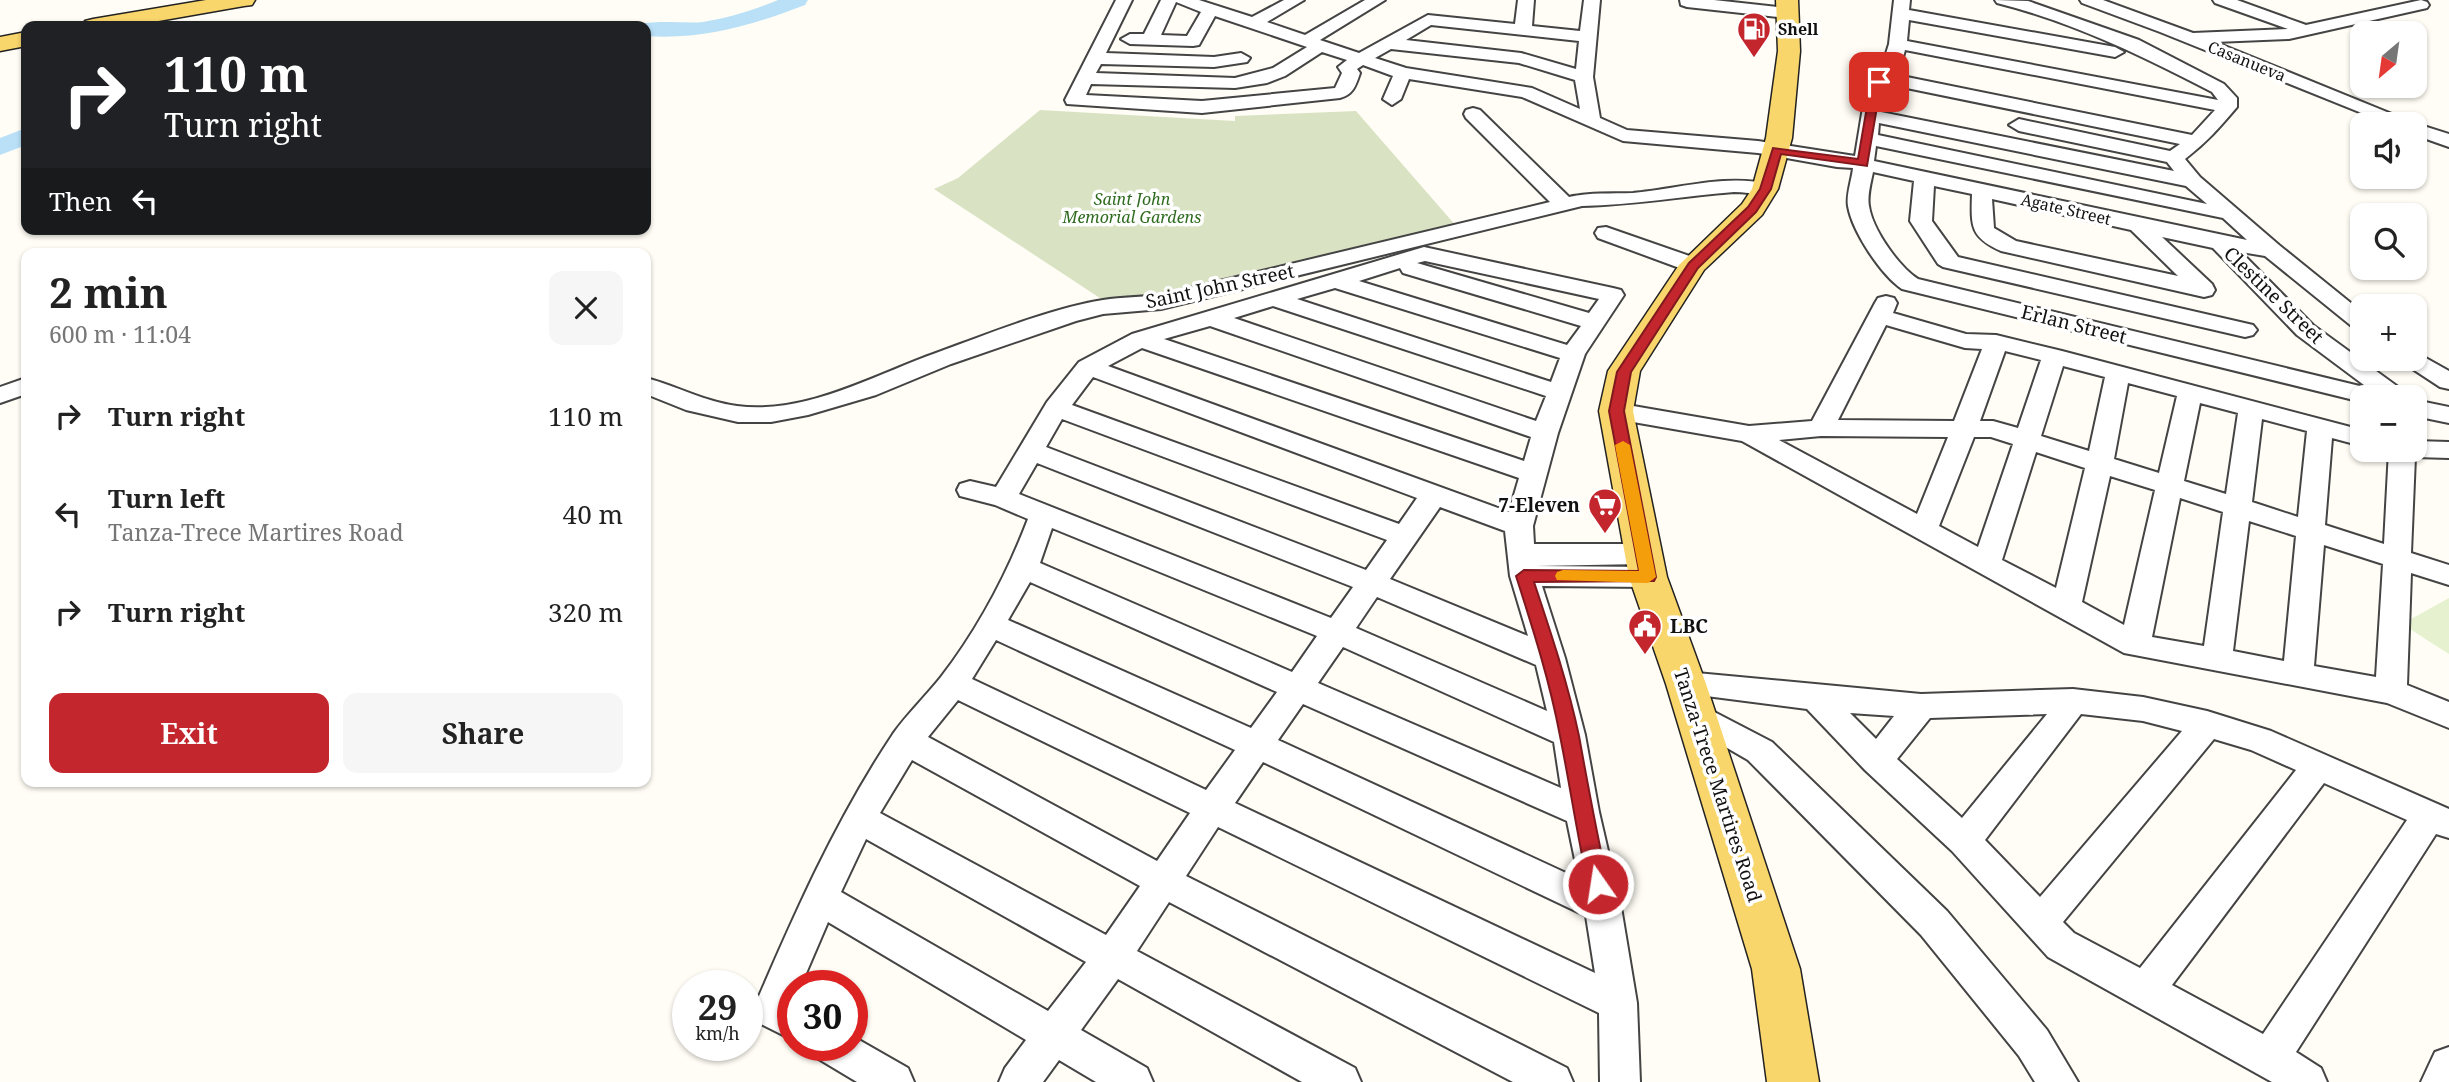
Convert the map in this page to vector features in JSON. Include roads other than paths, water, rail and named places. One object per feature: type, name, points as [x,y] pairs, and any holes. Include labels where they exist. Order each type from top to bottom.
[{"type":"main road","points":[[96,21],[217,0]]},
{"type":"main road","points":[[122,21],[244,0]]},
{"type":"main road","name":"Tanza-Trece Martires Road","points":[[1787,7],[1789,51],[1778,147],[1765,189],[1752,209],[1693,265],[1624,372],[1616,411],[1645,565],[1691,699],[1776,969],[1793,1082]]},
{"type":"main road","points":[[0,42],[21,37]]},
{"type":"street","points":[[1124,0],[1074,100],[1202,107],[1340,93],[1345,89],[1353,63],[1427,20],[1456,16],[1524,30],[1587,37]]},
{"type":"street","points":[[1150,40],[1181,0]]},
{"type":"street","name":"Agate Street","points":[[1181,0],[1313,43],[1353,63],[1403,74],[1517,90],[1623,135],[1778,147],[2220,243],[2271,250]]},
{"type":"street","points":[[1254,23],[1296,0]]},
{"type":"street","points":[[1084,78],[1235,83],[1261,79],[1279,72],[1313,43],[1377,0]]},
{"type":"street","points":[[1524,30],[1527,0]]},
{"type":"street","points":[[1591,121],[1584,77],[1592,0]]},
{"type":"street","name":"Casanueva","points":[[2088,0],[2189,37],[2375,112]]},
{"type":"street","points":[[2221,0],[2308,31]]},
{"type":"street","points":[[2016,1],[2156,55],[2204,80],[2228,98],[2228,107],[2215,123],[2174,158]]},
{"type":"street","points":[[1687,2],[1787,7]]},
{"type":"street","points":[[2189,37],[2289,34],[2421,5]]},
{"type":"street","points":[[1193,41],[1211,9]]},
{"type":"street","points":[[1901,24],[2084,27]]},
{"type":"street","points":[[1901,24],[2121,53],[2156,55]]},
{"type":"street","points":[[1901,24],[2168,78],[2204,80]]},
{"type":"street","points":[[1877,86],[1901,24]]},
{"type":"street","points":[[1901,24],[2228,107]]},
{"type":"street","points":[[1901,24],[2215,123]]},
{"type":"street","points":[[1103,38],[1193,41],[1279,72]]},
{"type":"street","points":[[1386,43],[1521,58],[1584,77]]},
{"type":"street","points":[[1093,58],[1214,62],[1241,58]]},
{"type":"street","points":[[1392,99],[1403,74]]},
{"type":"street","points":[[1877,86],[1915,103]]},
{"type":"street","points":[[1877,86],[2195,141]]},
{"type":"street","name":"Erlan Street","points":[[1877,86],[1866,138],[1854,162],[1858,205],[1863,221],[1903,281],[2350,391]]},
{"type":"street","points":[[1473,114],[1563,203]]},
{"type":"street","points":[[1870,116],[2193,181]]},
{"type":"street","points":[[1997,121],[2174,158],[2193,181],[2271,250],[2350,313]]},
{"type":"street","points":[[2427,133],[2449,142]]},
{"type":"street","points":[[1866,138],[2203,210],[2231,213]]},
{"type":"street","points":[[1925,177],[1921,221],[1945,259],[1951,262],[2245,330]]},
{"type":"street","name":"Saint John Street","points":[[651,388],[695,404],[738,414],[771,414],[808,407],[867,390],[942,359],[1102,307],[1161,302],[1563,203],[1598,198],[1653,197],[1737,186],[1765,189]]},
{"type":"street","points":[[1982,190],[1982,228],[1988,238],[2009,246],[2204,289]]},
{"type":"street","points":[[2139,226],[2294,377]]},
{"type":"street","points":[[1606,233],[1693,265]]},
{"type":"street","name":"Clestine Street","points":[[2220,243],[2305,330],[2380,385]]},
{"type":"street","points":[[1003,498],[1056,408],[1088,367],[1140,339],[1424,254],[1613,295],[1573,354],[1545,433],[1534,474],[1521,552],[1569,735],[1603,908],[1618,1003],[1620,1082]]},
{"type":"street","points":[[1336,281],[1573,354]]},
{"type":"street","points":[[1273,299],[1561,393]]},
{"type":"street","points":[[1821,428],[1883,310],[1965,341],[1996,342],[2054,356],[2350,435]]},
{"type":"street","points":[[1213,319],[1545,433]]},
{"type":"street","points":[[1140,339],[1534,474]]},
{"type":"street","points":[[1924,529],[1996,342]]},
{"type":"street","points":[[1987,564],[2054,356]]},
{"type":"street","points":[[1088,367],[1434,495],[1521,552],[1645,565]]},
{"type":"street","points":[[2427,368],[2449,382]]},
{"type":"street","points":[[2066,607],[2118,373]]},
{"type":"street","points":[[0,395],[21,388]]},
{"type":"street","points":[[2135,645],[2190,392]]},
{"type":"street","points":[[1056,408],[1405,536]]},
{"type":"street","points":[[2217,659],[2251,408]]},
{"type":"street","points":[[2427,410],[2449,415]]},
{"type":"street","points":[[1616,411],[1749,434],[1821,428],[1993,429],[2449,575]]},
{"type":"street","points":[[2298,674],[2320,427]]},
{"type":"street","points":[[1749,434],[2135,645],[2391,692],[2449,715]]},
{"type":"street","points":[[2427,449],[2449,450]]},
{"type":"street","points":[[1032,451],[1373,584],[1550,658]]},
{"type":"street","points":[[2391,692],[2401,462]]},
{"type":"street","points":[[970,489],[1003,498],[1339,633],[1569,735]]},
{"type":"street","points":[[1019,1082],[1113,956],[1211,810],[1297,687],[1339,633],[1434,495]]},
{"type":"street","points":[[789,970],[859,818],[906,741],[953,684],[990,625],[1024,568],[1044,514]]},
{"type":"street","points":[[1024,568],[1582,812]]},
{"type":"street","points":[[990,625],[1257,745],[1603,908]]},
{"type":"street","points":[[953,684],[1618,1003]]},
{"type":"street","points":[[1691,699],[1816,698],[1921,706],[2073,701],[2143,709],[2260,740],[2439,820],[2270,1058]]},
{"type":"street","points":[[1816,698],[1877,761],[1964,841],[2061,945],[2075,955],[2270,1058],[2307,1082]]},
{"type":"street","points":[[1691,699],[1760,751],[1934,923],[2033,1043],[2058,1082]]},
{"type":"street","points":[[1964,841],[2051,733],[2073,701]]},
{"type":"street","points":[[1877,761],[1921,706]]},
{"type":"street","points":[[2041,922],[2207,724]]},
{"type":"street","points":[[906,741],[1162,881],[1553,1082]]},
{"type":"street","points":[[2145,991],[2318,766]]},
{"type":"street","points":[[859,818],[1341,1082]]},
{"type":"street","points":[[820,898],[1133,1082]]},
{"type":"street","points":[[777,998],[772,1010],[777,1013]]},
{"type":"street","points":[[858,1061],[894,1082]]},
{"type":"street","points":[[2441,1082],[2449,1066]]},
{"type":"waterway","points":[[651,30],[685,30],[723,25],[797,0]]},
{"type":"waterway","points":[[0,147],[21,138]]},
{"type":"place","name":"Shell","points":[[1754,59]]},
{"type":"place","name":"7-Eleven","points":[[1605,535]]},
{"type":"place","name":"LBC","points":[[1645,656]]},
{"type":"park label","name":"Saint John Memorial Gardens","points":[[1132,208]]}]
